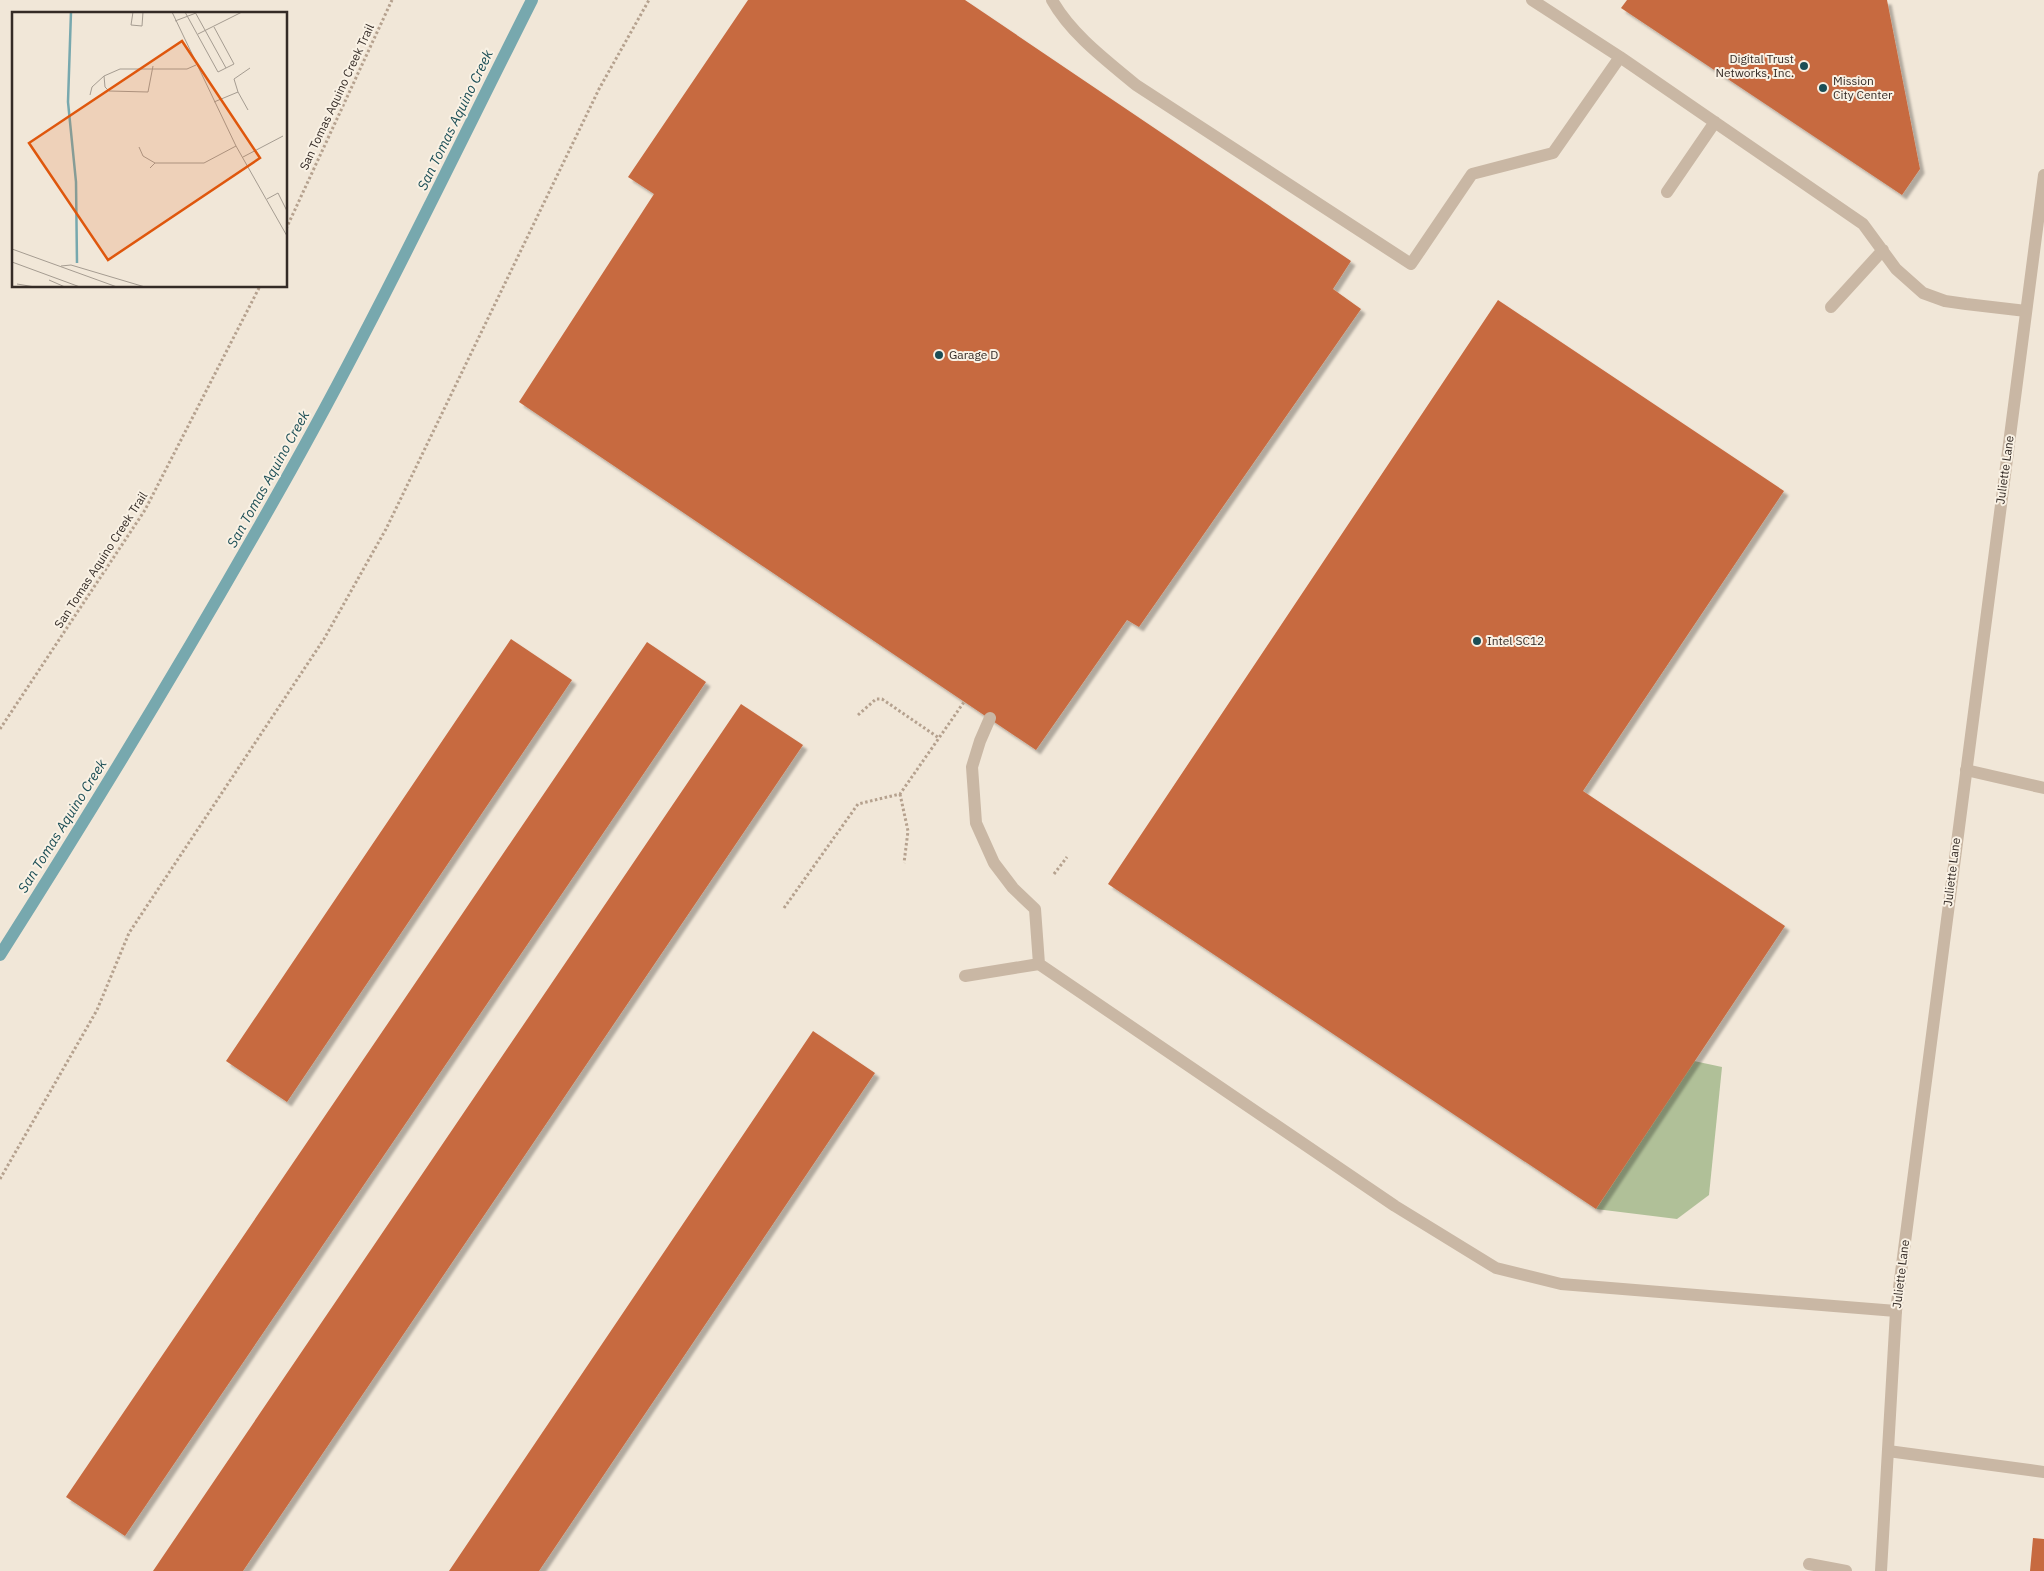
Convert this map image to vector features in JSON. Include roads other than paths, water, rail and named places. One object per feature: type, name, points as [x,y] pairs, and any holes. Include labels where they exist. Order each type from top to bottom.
[{"type":"street","points":[[1052,0],[1060,15],[1103,57],[1136,85],[1411,264],[1472,174],[1553,153],[1620,57]]},
{"type":"street","points":[[1532,0],[1620,57],[1863,224],[1896,269],[1923,294],[1945,301],[2026,311]]},
{"type":"street","points":[[1667,192],[1715,122]]},
{"type":"street","name":"Juliette Lane","points":[[1880,1571],[1896,1311],[2044,175]]},
{"type":"street","points":[[1831,307],[1883,250]]},
{"type":"street","points":[[990,718],[972,767],[976,823],[994,863],[1013,888],[1035,909],[1039,964]]},
{"type":"street","points":[[1966,770],[2044,788]]},
{"type":"street","points":[[965,976],[1039,964],[1395,1206],[1496,1268],[1561,1284],[1896,1311]]},
{"type":"street","points":[[1888,1451],[2044,1472]]},
{"type":"street","points":[[1809,1564],[1846,1571]]},
{"type":"waterway","name":"San Tomas Aquino Creek","points":[[0,955],[149,714],[291,470],[384,295],[532,0]]},
{"type":"place","name":"Digital Trust Networks, Inc.","points":[[1804,66]]},
{"type":"place","name":"Mission City Center","points":[[1823,88]]},
{"type":"place","name":"Garage D","points":[[939,355]]},
{"type":"place","name":"Intel SC12","points":[[1477,641]]}]
